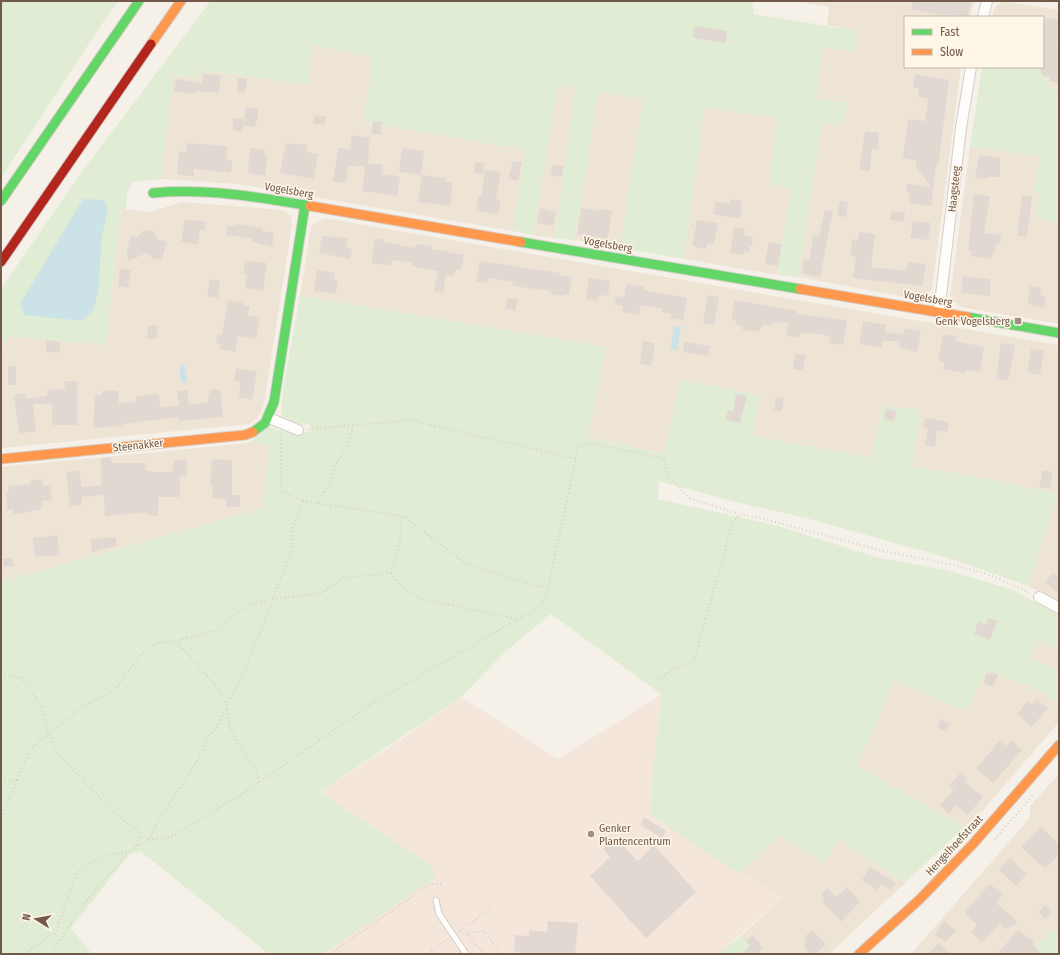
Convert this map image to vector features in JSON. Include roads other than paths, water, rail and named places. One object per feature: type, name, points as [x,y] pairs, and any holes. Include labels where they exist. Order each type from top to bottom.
[{"type":"main road","points":[[1,201],[69,100],[139,1]]},
{"type":"main road","points":[[1,262],[98,118],[180,1]]},
{"type":"main road","name":"Vogelsberg","points":[[153,192],[213,192],[246,195],[1059,333]]},
{"type":"main road","points":[[269,418],[274,402],[305,205]]},
{"type":"main road","name":"Steenakker","points":[[1,459],[245,435],[261,429],[269,418]]},
{"type":"main road","name":"Hengelhoefstraat","points":[[859,954],[920,899],[973,844],[1059,745]]},
{"type":"street","points":[[983,16],[986,1]]},
{"type":"street","name":"Haagsteeg","points":[[939,312],[961,128],[971,68]]},
{"type":"street","points":[[269,418],[298,430]]},
{"type":"street","points":[[1039,597],[1059,608]]},
{"type":"lane","points":[[436,900],[439,914],[466,954]]},
{"type":"water","points":[[83,199],[104,200],[108,208],[102,236],[98,294],[92,312],[81,321],[24,315],[20,304]]},
{"type":"water","points":[[674,326],[681,327],[677,350],[670,349]]},
{"type":"water","points":[[179,365],[185,365],[187,382],[181,383]]},
{"type":"place","name":"Genk Vogelsberg","points":[[1018,321]]},
{"type":"place","name":"Genker Plantencentrum","points":[[591,834]]}]
